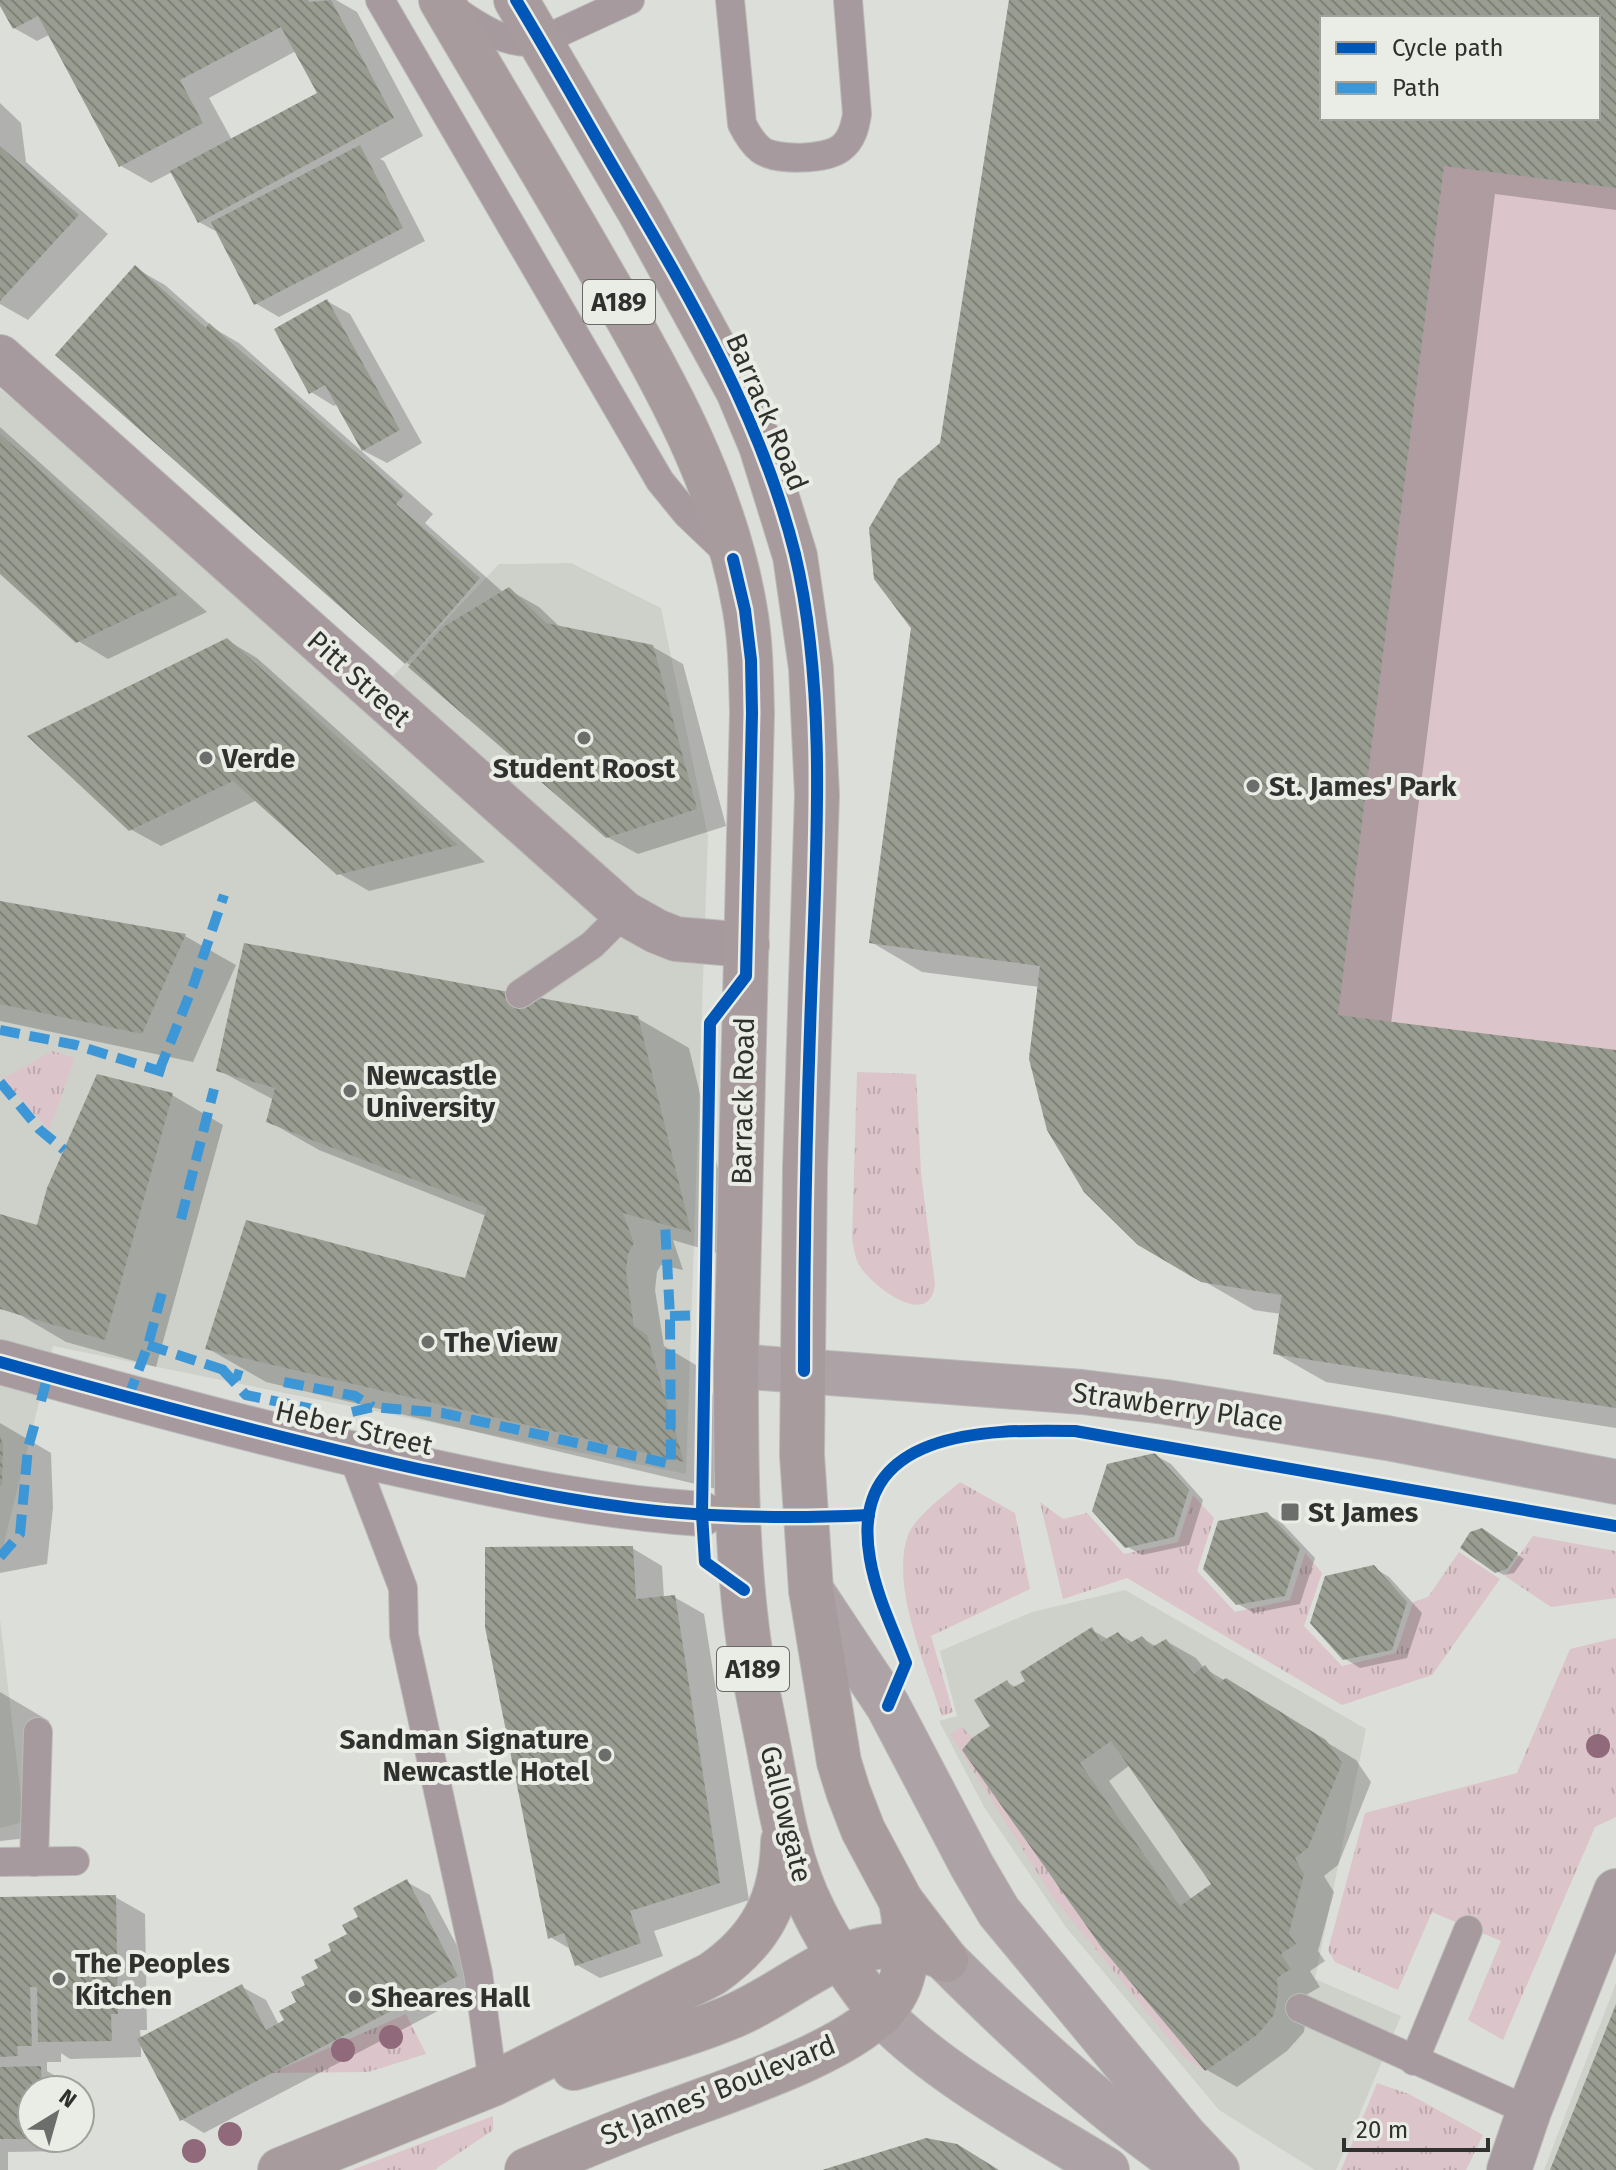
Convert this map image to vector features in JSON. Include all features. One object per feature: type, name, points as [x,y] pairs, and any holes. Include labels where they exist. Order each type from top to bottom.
[{"type":"main road","name":"Barrack Road","points":[[516,0],[703,324],[756,432],[795,556],[811,668],[817,795],[805,1168],[804,1371]]},
{"type":"main road","name":"Barrack Road","points":[[465,17],[677,408],[717,503],[745,610],[751,660],[752,713],[736,1366]]},
{"type":"main road","name":"Strawberry Place","points":[[736,1366],[1082,1392],[1165,1402],[1387,1438],[1616,1482]]},
{"type":"main road","name":"Gallowgate","points":[[736,1366],[738,1516],[751,1657],[784,1827],[800,1881],[813,1911],[839,1958],[881,2014],[918,2049],[1107,2170]]},
{"type":"main road","name":"A189","points":[[804,1371],[802,1455],[811,1590]]},
{"type":"main road","name":"St James' Boulevard","points":[[527,2170],[605,2136],[818,2054],[881,2014],[899,1985],[926,1953],[863,1830],[839,1762],[811,1590]]},
{"type":"main road","points":[[811,1590],[888,1706],[972,1866],[1006,1922],[1184,2135],[1217,2170]]},
{"type":"main road","name":"A189","points":[[280,2170],[493,2084],[683,1989],[735,1959],[750,1942],[776,1896],[783,1869],[784,1827]]},
{"type":"main road","name":"A189","points":[[493,2084],[553,2074],[700,2029],[730,2018],[839,1958],[874,1946],[926,1953]]},
{"type":"main road","points":[[926,1953],[1081,2087],[1190,2170]]},
{"type":"street","name":"Pitt Street","points":[[0,357],[624,913],[676,939],[747,945]]},
{"type":"street","name":"Heber Street","points":[[0,1362],[128,1398],[352,1454],[546,1496],[702,1514]]},
{"type":"street","points":[[1509,2170],[1529,2111],[1616,1891]]},
{"type":"lane","points":[[380,0],[660,481],[687,514],[733,559]]},
{"type":"lane","points":[[465,17],[511,42],[526,44],[541,41],[630,0]]},
{"type":"lane","points":[[730,0],[742,124],[750,139],[763,152],[782,158],[823,155],[842,148],[854,132],[857,114],[848,0]]},
{"type":"lane","points":[[520,994],[592,945],[624,913]]},
{"type":"lane","points":[[352,1454],[403,1588],[404,1635],[478,1973],[493,2084]]},
{"type":"lane","points":[[34,1862],[38,1732]]},
{"type":"lane","points":[[0,1862],[75,1861]]},
{"type":"lane","points":[[1414,2061],[1468,1930]]},
{"type":"lane","points":[[1300,2008],[1529,2111]]},
{"type":"shaded area","name":"Newcastle University","points":[[0,389],[376,694],[499,564],[571,563],[661,608],[708,836],[686,1474],[53,1346],[0,1559]]},
{"type":"shaded area","points":[[1125,1590],[1366,1729],[1315,1979],[1401,2016],[1336,2170],[1315,2170],[1219,2110],[1065,1926],[984,1807],[939,1721],[957,1716],[940,1651],[1032,1612]]},
{"type":"shaded area","points":[[0,1619],[24,1822],[0,1828]]},
{"type":"shaded area","points":[[1616,1983],[1616,2170],[1544,2170]]},
{"type":"green space","name":"St. James' Park","points":[[1009,0],[1616,0],[1616,1408],[1273,1354],[1282,1295],[1201,1282],[1138,1245],[1084,1192],[1047,1130],[1029,1059],[1040,966],[869,943],[911,629],[874,579],[869,528],[898,479],[941,442]]},
{"type":"green space","points":[[52,1051],[75,1058],[49,1130],[2,1079]]},
{"type":"green space","points":[[857,1072],[916,1074],[921,1173],[935,1285],[931,1298],[922,1304],[899,1300],[887,1292],[865,1273],[856,1256],[852,1240]]},
{"type":"green space","points":[[960,1482],[1015,1513],[1030,1589],[931,1636],[953,1712],[942,1716],[912,1626],[903,1578],[904,1555],[911,1528]]},
{"type":"green space","points":[[1193,1495],[1214,1518],[1197,1571],[1235,1612],[1290,1600],[1305,1553],[1322,1573],[1304,1626],[1342,1666],[1396,1653],[1413,1602],[1428,1597],[1459,1552],[1500,1579],[1432,1675],[1342,1705],[1127,1578],[1063,1599],[1040,1502],[1063,1519],[1087,1513],[1124,1554],[1178,1542]]},
{"type":"green space","points":[[1533,1536],[1616,1551],[1616,1598],[1551,1607],[1505,1576]]},
{"type":"green space","points":[[1616,1638],[1616,1817],[1595,1827],[1503,2040],[1468,2020],[1501,1941],[1432,1912],[1398,1990],[1335,1962],[1328,1950],[1365,1813],[1517,1773],[1570,1649]]},
{"type":"green space","points":[[962,1727],[972,1738],[963,1750],[1102,1948],[1205,2071],[1183,2056],[1052,1896],[950,1734]]},
{"type":"green space","points":[[406,2014],[426,2054],[368,2072],[272,2073]]},
{"type":"green space","points":[[1377,2083],[1409,2094],[1483,2135],[1466,2170],[1341,2170]]},
{"type":"green space","points":[[493,2116],[493,2130],[434,2170],[352,2170]]},
{"type":"building","points":[[0,0],[331,0],[394,118],[198,223],[170,171],[317,93],[281,27],[180,80],[203,123],[119,167],[38,16],[13,29],[0,6]]},
{"type":"building","name":"St. James' Park","points":[[1009,0],[1616,0],[1616,188],[1444,166],[1338,1015],[1616,1050],[1616,1408],[1273,1354],[1282,1295],[1201,1282],[1138,1245],[1084,1192],[1047,1130],[1029,1059],[1040,966],[869,943],[911,628],[874,579],[869,528],[898,479],[940,443]]},
{"type":"building","points":[[360,145],[403,228],[254,305],[211,222]]},
{"type":"building","points":[[0,146],[79,215],[0,301]]},
{"type":"building","points":[[135,265],[206,328],[209,323],[404,495],[396,504],[480,578],[405,664],[55,355]]},
{"type":"building","points":[[327,299],[400,430],[362,451],[325,385],[309,394],[274,329]]},
{"type":"building","points":[[0,434],[179,594],[76,643],[0,574]]},
{"type":"building","name":"Student Roost","points":[[509,587],[546,623],[653,645],[697,809],[606,838],[408,667],[443,627]]},
{"type":"building","name":"Verde","points":[[227,638],[458,845],[337,875],[233,781],[129,831],[27,736]]},
{"type":"building","points":[[0,901],[186,934],[142,1034],[0,1004]]},
{"type":"building","points":[[244,943],[638,1016],[691,1232],[623,1213],[634,1243],[628,1254],[626,1272],[634,1326],[647,1335],[684,1462],[205,1349],[246,1220],[465,1278],[487,1208],[266,1122],[275,1088],[216,1071]]},
{"type":"building","points":[[97,1074],[173,1093],[105,1340],[0,1309],[0,1214],[37,1225],[47,1188]]},
{"type":"building","points":[[0,1434],[3,1447],[2,1485],[0,1485]]},
{"type":"building","points":[[1155,1453],[1189,1490],[1174,1537],[1125,1548],[1092,1511],[1107,1464]]},
{"type":"building","points":[[1267,1512],[1300,1548],[1285,1596],[1236,1605],[1203,1569],[1218,1521]]},
{"type":"building","points":[[1482,1528],[1518,1553],[1507,1569],[1495,1573],[1460,1548],[1470,1532]]},
{"type":"building","name":"Sandman Signature Newcastle Hotel","points":[[633,1546],[636,1599],[675,1595],[720,1883],[630,1911],[641,1943],[575,1966],[564,1933],[548,1939],[485,1627],[485,1547]]},
{"type":"building","points":[[1374,1565],[1407,1602],[1392,1650],[1343,1660],[1310,1623],[1325,1576]]},
{"type":"building","points":[[1092,1627],[1101,1642],[1118,1632],[1128,1644],[1142,1636],[1152,1647],[1166,1639],[1194,1674],[1205,1665],[1219,1683],[1226,1678],[1326,1740],[1342,1763],[1308,1848],[1295,1858],[1304,1874],[1289,1933],[1296,1944],[1281,1954],[1291,1969],[1277,1978],[1274,2015],[1257,2035],[1205,2071],[1102,1948],[962,1750],[972,1738],[990,1726],[974,1700],[1007,1680],[1012,1688],[1025,1681],[1020,1672]],"holes":[[[1111,1741],[1211,1884],[1180,1906],[1080,1763]]]},
{"type":"building","name":"Sheares Hall","points":[[407,1879],[458,1976],[180,2121],[137,2039],[242,1984],[266,2030],[284,2020],[279,2011],[296,2002],[291,1992],[305,1985],[301,1977],[318,1968],[314,1960],[331,1951],[328,1944],[347,1934],[342,1925],[358,1917],[353,1908]]},
{"type":"building","name":"The Peoples Kitchen","points":[[116,1895],[118,2014],[111,2014],[112,2041],[38,2042],[37,1987],[30,1987],[32,2046],[17,2046],[18,2056],[0,2057],[0,1897]]},
{"type":"building","points":[[1616,2004],[1616,2170],[1550,2170]]},
{"type":"building","points":[[41,2066],[41,2074],[16,2074],[16,2139],[0,2139],[0,2067]]},
{"type":"building","points":[[926,2138],[957,2144],[999,2170],[822,2170]]},
{"type":"marked path","points":[[159,1071],[193,986],[224,895]]},
{"type":"marked path","points":[[0,1030],[76,1045],[166,1073]]},
{"type":"marked path","points":[[0,1082],[40,1130],[64,1150]]},
{"type":"marked path","points":[[181,1219],[214,1089]]},
{"type":"marked path","points":[[352,1412],[373,1407],[442,1413],[671,1464],[670,1316],[665,1223]]},
{"type":"marked path","points":[[128,1398],[148,1345],[164,1285]]},
{"type":"marked path","points":[[670,1316],[703,1315]]},
{"type":"marked path","points":[[148,1345],[242,1376]]},
{"type":"marked path","points":[[222,1369],[246,1395],[322,1411]]},
{"type":"marked path","points":[[41,1401],[48,1375]]},
{"type":"marked path","points":[[284,1382],[355,1396],[373,1407]]},
{"type":"marked path","points":[[0,1557],[20,1534],[28,1448],[35,1423]]},
{"type":"cycle path","points":[[516,0],[671,266],[720,358],[763,454],[795,554],[811,656],[817,762],[804,1371]]},
{"type":"cycle path","points":[[733,559],[745,610],[751,660],[746,976],[710,1023],[702,1514],[705,1562],[744,1590]]},
{"type":"cycle path","points":[[0,1362],[317,1446],[552,1496],[704,1515],[869,1515]]},
{"type":"cycle path","points":[[888,1706],[906,1663],[873,1572],[869,1516],[880,1484],[901,1461],[930,1446],[965,1436],[1075,1431],[1616,1526]]},
{"type":"place","name":"Student Roost","points":[[584,738]]},
{"type":"place","name":"Verde","points":[[206,758]]},
{"type":"place","name":"St. James' Park","points":[[1253,786]]},
{"type":"place","name":"Newcastle University","points":[[350,1091]]},
{"type":"place","name":"The View","points":[[428,1342]]},
{"type":"place","name":"St James","points":[[1290,1512]]},
{"type":"place","name":"Sandman Signature Newcastle Hotel","points":[[605,1755]]},
{"type":"place","name":"The Peoples Kitchen","points":[[59,1979]]},
{"type":"place","name":"Sheares Hall","points":[[355,1997]]}]
